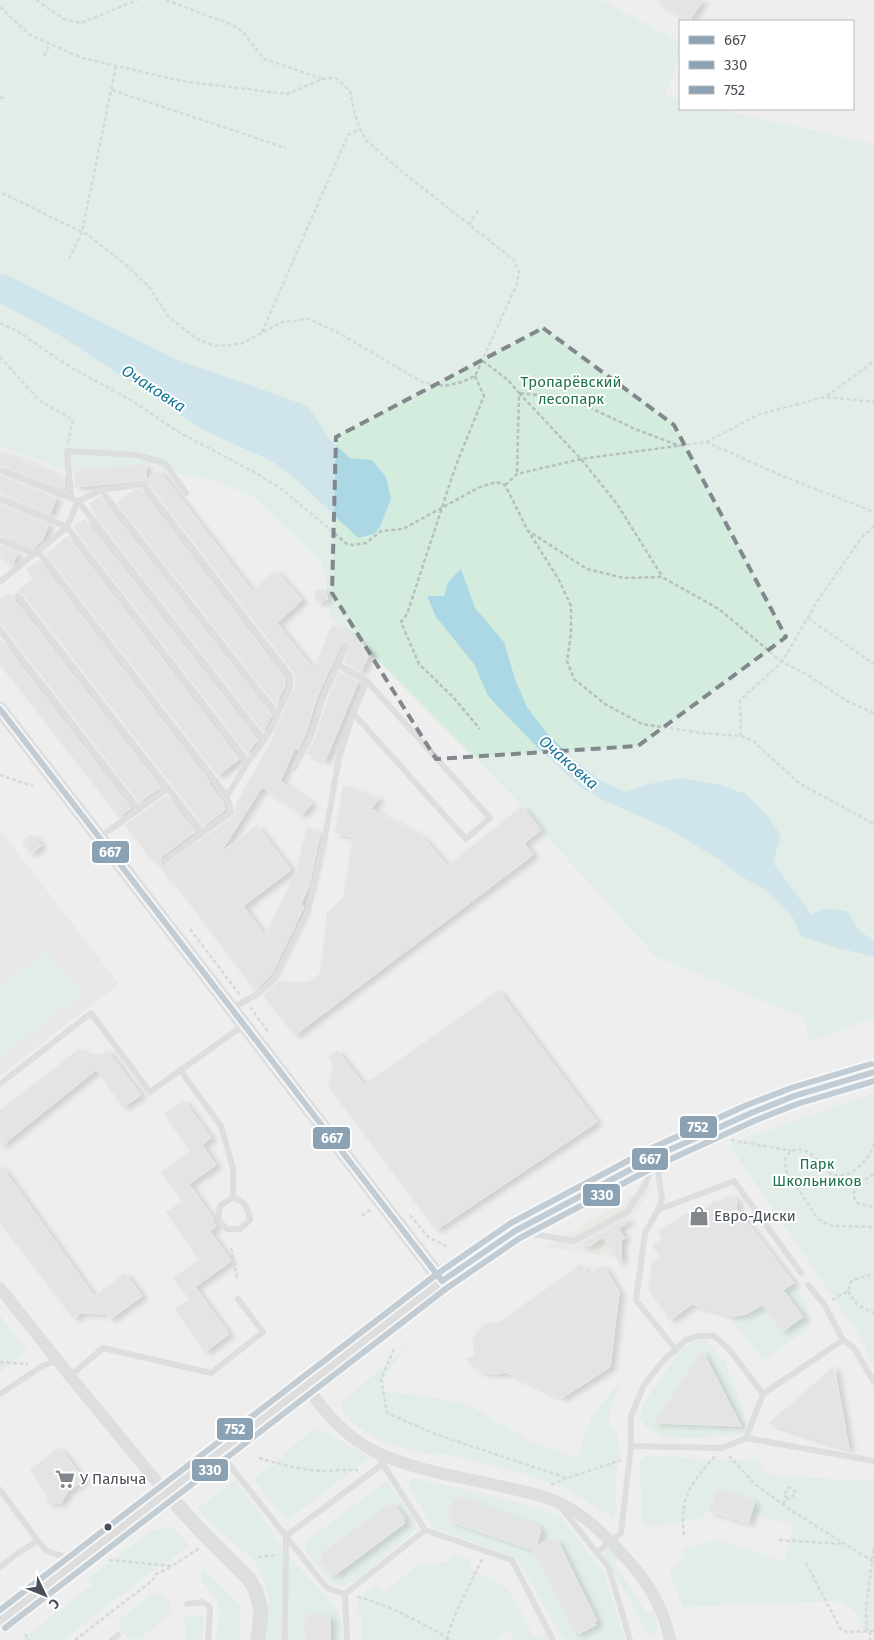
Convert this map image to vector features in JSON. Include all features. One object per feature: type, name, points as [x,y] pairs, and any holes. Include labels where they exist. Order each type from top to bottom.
[{"type":"main road","points":[[0,1621],[442,1281],[515,1231],[656,1156],[760,1109],[803,1093],[874,1072]]},
{"type":"street","points":[[0,709],[442,1281]]},
{"type":"street","points":[[0,1288],[57,1361],[166,1493],[248,1579],[256,1590],[261,1612],[258,1640]]},
{"type":"street","points":[[306,1385],[330,1418],[350,1436],[374,1452],[428,1470],[534,1493],[556,1501],[583,1517],[611,1541],[631,1562],[646,1583],[658,1605],[670,1640]]},
{"type":"lane","points":[[71,499],[67,451],[137,455],[165,463],[186,493]]},
{"type":"lane","points":[[0,470],[78,501],[264,740]]},
{"type":"lane","points":[[0,582],[67,526],[78,501],[101,490],[143,484],[290,676],[290,687],[264,740],[227,796]]},
{"type":"lane","points":[[101,490],[277,714]]},
{"type":"lane","points":[[0,499],[67,526],[248,762]]},
{"type":"lane","points":[[0,540],[36,552],[227,796],[231,812],[164,861]]},
{"type":"lane","points":[[18,596],[202,832]]},
{"type":"lane","points":[[0,630],[139,810]]},
{"type":"lane","points":[[294,768],[311,735],[322,699],[345,646]]},
{"type":"lane","points":[[338,665],[367,681],[490,818],[466,839],[353,713]]},
{"type":"lane","points":[[231,1008],[256,994],[275,978],[308,910],[326,831],[339,758],[353,713],[367,681]]},
{"type":"lane","points":[[99,838],[168,788]]},
{"type":"lane","points":[[0,1084],[91,1013],[150,1092],[244,1025]]},
{"type":"lane","points":[[180,1070],[221,1126],[233,1168],[233,1197]]},
{"type":"lane","points":[[656,1156],[662,1200],[645,1233],[636,1300],[676,1350]]},
{"type":"lane","points":[[515,1231],[574,1241],[627,1212],[645,1185],[656,1156]]},
{"type":"lane","points":[[658,1210],[734,1181],[801,1273]]},
{"type":"lane","points":[[233,1197],[243,1201],[248,1209],[250,1220],[240,1229],[227,1229],[218,1220],[220,1206],[233,1197]]},
{"type":"lane","points":[[808,1286],[824,1304],[843,1340],[854,1348],[874,1382]]},
{"type":"lane","points":[[70,1376],[103,1348],[211,1373],[263,1332],[238,1299]]},
{"type":"lane","points":[[596,1553],[621,1533],[631,1446],[631,1416],[644,1385],[664,1360],[686,1340],[697,1336],[714,1336],[729,1349],[763,1394]]},
{"type":"lane","points":[[746,1438],[763,1394],[843,1340]]},
{"type":"lane","points":[[0,1394],[44,1365],[57,1361]]},
{"type":"lane","points":[[631,1446],[722,1448],[746,1438],[874,1461],[874,1454]]},
{"type":"lane","points":[[219,1452],[327,1588],[345,1594]]},
{"type":"lane","points":[[374,1452],[384,1463],[425,1530],[512,1560],[553,1640]]},
{"type":"lane","points":[[286,1536],[384,1463]]},
{"type":"lane","points":[[0,1490],[47,1551],[78,1561]]},
{"type":"lane","points":[[556,1501],[609,1568],[630,1640]]},
{"type":"lane","points":[[345,1594],[425,1530]]},
{"type":"lane","points":[[285,1640],[286,1536]]},
{"type":"lane","points":[[0,1566],[38,1541]]},
{"type":"lane","points":[[345,1594],[347,1640]]},
{"type":"lane","points":[[187,1604],[202,1602],[209,1606],[208,1640]]},
{"type":"path","points":[[36,0],[64,19],[80,23],[137,0]]},
{"type":"path","points":[[166,0],[236,28],[242,32],[264,59],[323,79]]},
{"type":"path","points":[[0,7],[30,35],[82,58],[182,81],[287,94],[323,79],[336,78],[350,91],[360,129],[368,141],[393,164],[514,260],[519,272],[516,284],[475,376],[462,382],[444,386],[422,382],[338,333],[308,320],[282,322],[241,344],[214,346],[195,338],[168,316],[149,287],[125,264],[82,232],[0,192]]},
{"type":"path","points":[[44,56],[50,44]]},
{"type":"path","points":[[69,259],[82,232],[116,66]]},
{"type":"path","points":[[112,90],[286,148]]},
{"type":"path","points":[[0,98],[6,97]]},
{"type":"path","points":[[262,333],[348,135],[360,129]]},
{"type":"path","points":[[469,225],[478,211]]},
{"type":"path","points":[[0,323],[17,331],[70,367],[129,399],[182,434],[256,473],[276,486],[347,544],[366,543],[381,531],[403,529],[478,488],[496,482],[505,485],[527,529],[559,580],[571,606],[571,634],[567,661],[574,679],[605,704],[642,724],[702,733],[740,736],[752,740],[799,783],[874,824]]},
{"type":"path","points":[[0,357],[39,400],[73,420],[67,451]]},
{"type":"path","points":[[0,364],[4,361]]},
{"type":"path","points":[[483,361],[508,380],[581,459],[617,504],[662,577],[719,609],[782,662],[808,675],[847,701],[874,713]]},
{"type":"path","points":[[825,397],[874,361]]},
{"type":"path","points":[[475,376],[484,396],[456,464],[407,614],[401,622],[419,664],[453,697],[480,729]]},
{"type":"path","points":[[519,393],[572,399],[635,429],[680,446]]},
{"type":"path","points":[[517,474],[519,393]]},
{"type":"path","points":[[505,485],[517,474],[581,459],[706,442],[760,414],[825,397],[874,402]]},
{"type":"path","points":[[706,442],[780,475],[874,512]]},
{"type":"path","points":[[740,736],[740,700],[782,662],[818,600],[862,537],[874,526]]},
{"type":"path","points":[[527,529],[587,569],[624,578],[662,577]]},
{"type":"path","points":[[808,618],[874,664]]},
{"type":"path","points":[[0,775],[33,786]]},
{"type":"path","points":[[731,1140],[790,1151],[799,1149],[809,1152],[832,1175],[847,1175],[861,1164],[872,1151],[874,1143]]},
{"type":"path","points":[[790,1151],[785,1159],[786,1171],[818,1219],[832,1226],[874,1227]]},
{"type":"path","points":[[874,1174],[857,1185],[853,1195],[857,1203],[874,1207]]},
{"type":"path","points":[[231,1248],[237,1278]]},
{"type":"path","points":[[824,1304],[848,1291],[852,1280],[874,1274]]},
{"type":"path","points":[[848,1291],[857,1305],[874,1313]]},
{"type":"path","points":[[394,1349],[381,1378],[387,1413],[435,1434],[567,1478]]},
{"type":"path","points":[[0,1362],[44,1365]]},
{"type":"path","points":[[684,1535],[682,1521],[684,1501],[692,1482],[722,1448],[756,1485],[873,1562]]},
{"type":"path","points":[[534,1493],[567,1478],[630,1457]]},
{"type":"path","points":[[259,1458],[286,1466],[325,1471],[343,1469],[373,1471]]},
{"type":"path","points":[[789,1487],[796,1492],[790,1500],[787,1498],[784,1495],[789,1487]]},
{"type":"path","points":[[783,1504],[787,1498]]},
{"type":"path","points":[[779,1540],[845,1544]]},
{"type":"path","points":[[870,1640],[866,1608],[874,1546]]},
{"type":"path","points":[[75,1640],[153,1580],[156,1574],[198,1549]]},
{"type":"path","points":[[447,1639],[454,1617],[486,1550]]},
{"type":"path","points":[[258,1557],[287,1554]]},
{"type":"path","points":[[109,1560],[172,1566]]},
{"type":"path","points":[[806,1563],[840,1628],[847,1632],[874,1631]]},
{"type":"path","points":[[345,1594],[368,1600],[414,1620],[452,1640]]},
{"type":"path","points":[[25,1634],[29,1640]]},
{"type":"highlighted area","points":[[543,328],[674,425],[786,637],[638,746],[436,759],[332,593],[336,437]]},
{"type":"shaded area","points":[[0,830],[119,984],[0,1076]]},
{"type":"shaded area","points":[[654,1183],[626,1230],[625,1259],[546,1247]]},
{"type":"green space","name":"Тропарёвский лесопарк","points":[[0,0],[601,0],[679,41],[679,57],[665,96],[679,100],[679,110],[723,110],[874,144],[874,1019],[810,1041],[804,1018],[655,956],[541,830],[522,806],[355,637],[332,621],[322,563],[257,499],[220,482],[159,470],[155,463],[69,472],[0,446]]},
{"type":"green space","points":[[47,951],[81,994],[0,1057],[0,987]]},
{"type":"green space","name":"Парк Школьников","points":[[874,1093],[874,1370],[862,1340],[730,1146],[732,1143]]},
{"type":"green space","points":[[794,1283],[810,1312],[812,1326],[764,1360],[728,1316],[747,1313],[755,1309]]},
{"type":"green space","points":[[0,1315],[27,1351],[0,1372]]},
{"type":"green space","points":[[419,1336],[391,1367],[384,1382],[384,1390],[467,1404],[532,1442],[577,1458],[591,1418],[621,1380],[609,1416],[610,1428],[617,1431],[620,1452],[616,1479],[616,1506],[613,1518],[569,1490],[525,1474],[445,1454],[434,1455],[405,1449],[374,1436],[350,1420],[342,1410],[341,1403]]},
{"type":"green space","points":[[704,1339],[725,1362],[745,1414],[745,1431],[740,1435],[663,1439],[646,1427],[640,1418],[642,1406],[678,1353],[694,1341]],"holes":[[[702,1350],[741,1426],[653,1423],[653,1422]]]},
{"type":"green space","points":[[316,1427],[370,1457],[288,1520],[271,1503],[254,1479]]},
{"type":"green space","points":[[646,1456],[702,1460],[758,1459],[766,1474],[857,1481],[874,1479],[874,1629],[862,1630],[854,1612],[838,1601],[683,1607],[669,1571],[684,1558],[682,1549],[720,1540],[784,1562],[793,1525],[751,1514],[755,1501],[717,1489],[709,1511],[701,1518],[647,1528],[642,1523],[640,1462]]},
{"type":"green space","points":[[412,1478],[466,1489],[541,1509],[561,1517],[604,1573],[625,1640],[564,1640],[516,1558],[432,1527],[408,1485]],"holes":[[[459,1497],[490,1508],[489,1514],[508,1515],[539,1526],[538,1529],[541,1531],[539,1538],[543,1542],[551,1538],[553,1542],[558,1540],[572,1570],[567,1573],[580,1587],[597,1620],[594,1622],[595,1626],[579,1634],[577,1631],[574,1633],[533,1550],[498,1538],[485,1528],[483,1533],[450,1521],[451,1518],[447,1517],[453,1500],[458,1501]]]},
{"type":"green space","points":[[235,1480],[262,1516],[283,1549],[334,1605],[341,1618],[342,1640],[330,1640],[330,1617],[326,1617],[326,1614],[308,1614],[307,1618],[304,1618],[305,1640],[266,1640],[269,1594],[255,1561],[212,1525],[198,1508]]},
{"type":"green space","points":[[387,1481],[413,1519],[417,1529],[357,1580],[339,1587],[329,1580],[307,1554],[304,1542]],"holes":[[[389,1504],[391,1506],[394,1504],[405,1519],[403,1520],[405,1523],[376,1544],[361,1550],[364,1554],[336,1575],[333,1573],[330,1575],[320,1560],[323,1557],[320,1554]]]},
{"type":"green space","points":[[173,1527],[190,1546],[150,1573],[63,1640],[22,1640],[93,1584],[88,1578],[153,1530]]},
{"type":"green space","points":[[609,1547],[618,1558],[615,1564],[647,1613],[654,1614],[658,1628],[652,1635],[647,1636],[603,1553]]},
{"type":"green space","points":[[453,1554],[471,1559],[469,1569],[504,1586],[514,1598],[533,1636],[546,1635],[549,1640],[514,1640],[509,1630],[494,1640],[361,1640],[361,1615],[356,1614],[358,1604],[365,1593],[377,1583],[384,1592],[416,1567],[430,1563],[449,1562]]},
{"type":"green space","points":[[204,1568],[241,1607],[239,1640],[216,1639],[220,1611],[215,1598],[200,1575]]},
{"type":"green space","points":[[159,1593],[169,1602],[172,1610],[171,1613],[140,1639],[128,1639],[120,1628],[120,1619],[151,1594]]},
{"type":"green space","points":[[184,1616],[204,1616],[202,1640],[186,1640]]},
{"type":"water","name":"Очаковка","points":[[0,274],[7,275],[173,358],[308,406],[331,441],[350,458],[372,460],[386,477],[391,499],[380,527],[374,534],[358,538],[300,483],[274,462],[205,431],[59,335],[0,303]]},
{"type":"water","name":"Очаковка","points":[[461,569],[475,608],[504,642],[515,679],[527,707],[545,731],[574,760],[602,781],[626,792],[649,784],[682,778],[721,785],[746,794],[768,816],[781,836],[773,863],[812,915],[821,910],[829,909],[848,912],[859,930],[874,941],[874,957],[801,936],[791,914],[763,888],[740,876],[721,861],[671,830],[603,800],[580,787],[534,744],[488,696],[474,664],[436,617],[427,596],[444,596],[448,582]]},
{"type":"building","points":[[655,0],[703,0],[690,20]]},
{"type":"building","points":[[0,451],[64,477],[65,488],[60,488],[0,465]]},
{"type":"building","points":[[146,464],[146,480],[75,487],[74,471]]},
{"type":"building","points":[[159,470],[252,591],[275,570],[302,600],[277,623],[313,669],[332,625],[350,634],[370,652],[361,672],[344,662],[350,646],[345,642],[341,645],[317,697],[306,733],[298,750],[295,748],[280,781],[312,803],[302,815],[262,787],[220,853],[257,825],[291,870],[243,906],[265,935],[295,874],[307,827],[320,835],[309,886],[300,905],[304,907],[271,975],[255,990],[172,880],[170,881],[153,857],[151,859],[125,825],[167,795],[195,832],[161,857],[160,864],[164,866],[234,816],[236,813],[235,806],[276,731],[274,732],[295,687],[294,673],[146,480]]},
{"type":"building","points":[[0,475],[56,498],[50,514],[0,494]]},
{"type":"building","points":[[141,489],[285,678],[285,686],[276,705],[117,503],[133,490]]},
{"type":"building","points":[[100,496],[272,715],[263,731],[93,513],[95,512],[89,504]]},
{"type":"building","points":[[0,504],[46,524],[48,526],[42,541],[34,547],[0,535]]},
{"type":"building","points":[[85,519],[258,740],[247,753],[75,530],[74,527]]},
{"type":"building","points":[[68,536],[239,759],[218,776],[46,554]]},
{"type":"building","points":[[0,545],[17,553],[13,564],[0,558]]},
{"type":"building","points":[[39,560],[210,782],[208,783],[223,802],[225,810],[204,826],[22,593],[17,591],[33,579],[26,570]]},
{"type":"building","points":[[324,588],[328,599],[317,603],[314,592]]},
{"type":"building","points":[[9,593],[11,596],[14,594],[14,599],[161,787],[139,802],[4,627],[0,625],[0,600]]},
{"type":"building","points":[[0,638],[131,808],[119,817],[0,664]]},
{"type":"building","points":[[340,672],[358,682],[325,761],[307,754],[316,737],[327,701]]},
{"type":"building","points":[[343,785],[379,798],[371,809],[423,837],[447,866],[522,806],[541,830],[524,843],[533,855],[295,1035],[263,996],[279,981],[306,983],[320,974],[327,913],[343,898],[353,837],[335,833]]},
{"type":"building","points":[[32,834],[41,846],[31,854],[22,842]]},
{"type":"building","points":[[498,990],[597,1122],[436,1230],[328,1086],[333,1064],[328,1057],[337,1050],[364,1085]]},
{"type":"building","points":[[80,1048],[84,1054],[101,1054],[107,1050],[141,1095],[123,1107],[96,1070],[0,1147],[0,1110]]},
{"type":"building","points":[[184,1100],[211,1138],[202,1145],[216,1165],[189,1184],[213,1218],[213,1222],[217,1226],[210,1231],[231,1261],[195,1287],[229,1334],[205,1352],[175,1309],[189,1299],[173,1278],[199,1260],[166,1212],[182,1201],[161,1172],[190,1151],[164,1114]]},
{"type":"building","points":[[0,1164],[94,1296],[125,1273],[142,1296],[109,1320],[107,1314],[81,1313],[74,1319],[0,1223]]},
{"type":"building","points":[[728,1195],[734,1197],[737,1201],[736,1208],[794,1283],[783,1290],[803,1317],[782,1332],[763,1305],[746,1314],[733,1316],[692,1304],[670,1320],[648,1289],[652,1263],[660,1257],[652,1245],[663,1238],[658,1231],[699,1206],[704,1209],[716,1200],[717,1202]]},
{"type":"building","points":[[625,1219],[630,1220],[618,1228],[625,1238],[621,1242],[621,1265],[603,1237],[590,1246],[580,1244]]},
{"type":"building","points":[[581,1264],[589,1274],[603,1265],[619,1292],[610,1367],[562,1398],[506,1372],[496,1374],[482,1372],[471,1365],[466,1359],[474,1355],[473,1338],[481,1327],[490,1322],[498,1323]]},
{"type":"building","points":[[702,1350],[741,1426],[653,1423]]},
{"type":"building","points":[[834,1366],[849,1449],[769,1423]]},
{"type":"building","points":[[59,1447],[84,1480],[67,1492],[61,1503],[46,1502],[47,1495],[30,1470]]},
{"type":"building","points":[[717,1489],[755,1502],[748,1523],[709,1511]]},
{"type":"building","points":[[459,1497],[539,1526],[538,1529],[541,1530],[536,1546],[552,1538],[553,1542],[557,1540],[597,1621],[594,1622],[596,1625],[578,1634],[577,1631],[574,1633],[533,1550],[450,1521],[451,1518],[447,1517],[454,1499],[458,1501]]},
{"type":"building","points":[[389,1504],[391,1506],[394,1504],[405,1519],[403,1520],[405,1523],[335,1575],[334,1573],[330,1575],[319,1560],[323,1558],[320,1554]]},
{"type":"building","points":[[307,1614],[326,1614],[326,1617],[330,1616],[330,1640],[305,1640],[304,1618],[307,1618]]},
{"type":"transit line","name":"667","points":[[0,709],[442,1281]]},
{"type":"transit line","name":"752","points":[[0,1610],[437,1274],[511,1223],[652,1148],[747,1105],[791,1088],[871,1064]]},
{"type":"transit line","name":"667","points":[[442,1281],[515,1231],[656,1156],[751,1113],[794,1096],[874,1072]]},
{"type":"transit line","name":"330","points":[[5,1628],[447,1288],[520,1238],[660,1164],[754,1121],[797,1104],[874,1081]]},
{"type":"place","name":"Евро-Диски","points":[[699,1216]]},
{"type":"place","name":"У Палыча","points":[[65,1479]]}]
